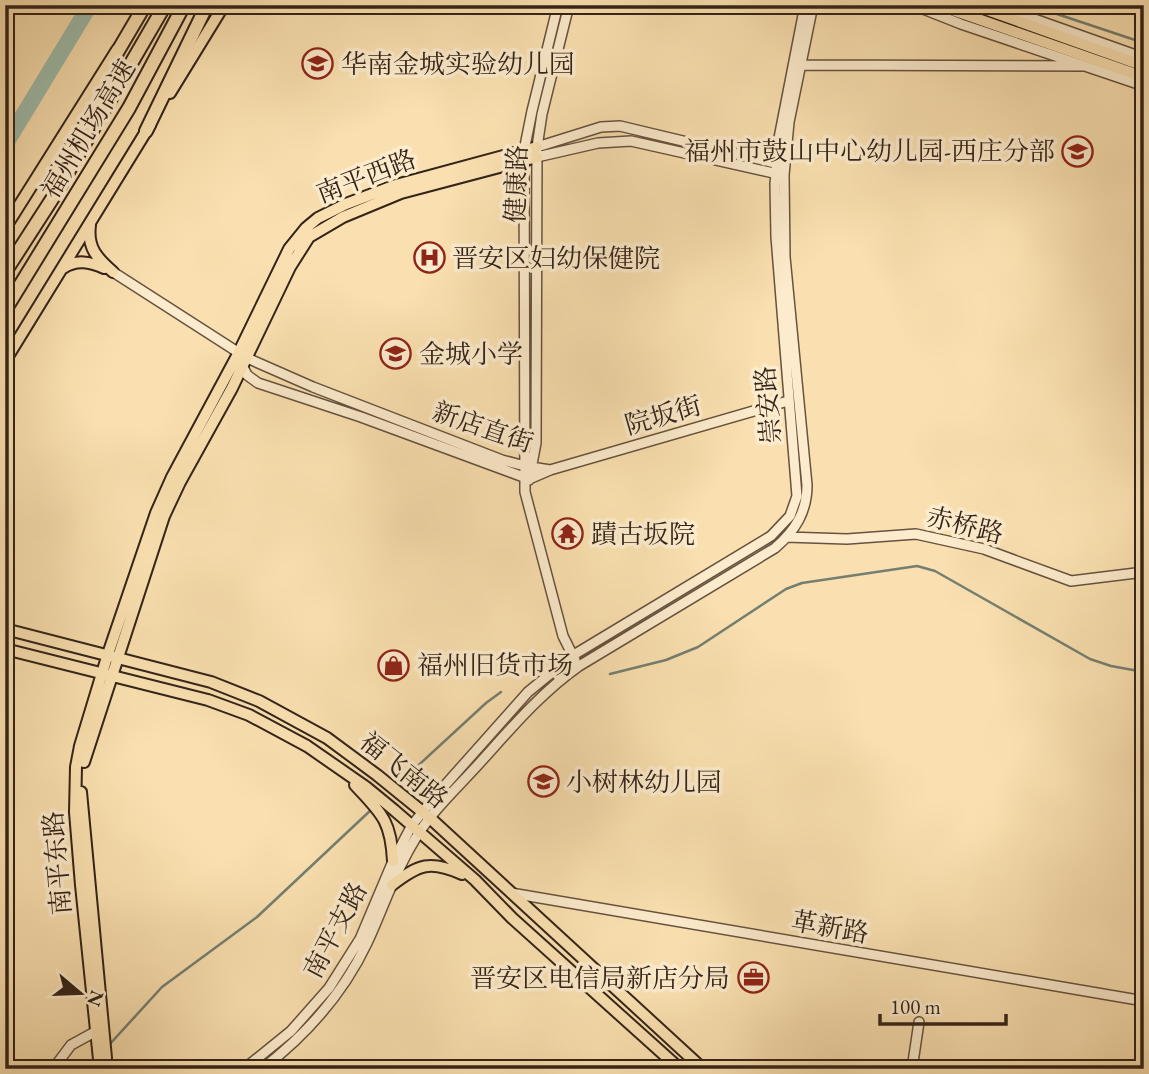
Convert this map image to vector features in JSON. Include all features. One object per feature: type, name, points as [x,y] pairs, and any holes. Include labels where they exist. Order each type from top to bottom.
[{"type":"highway","points":[[115,55],[145,5]]},
{"type":"highway","name":"福州机场高速","points":[[5,272],[54,196],[165,5]]},
{"type":"highway","name":"福州机场高速","points":[[5,310],[129,108],[184,5]]},
{"type":"highway","points":[[146,131],[207,5]]},
{"type":"main road","points":[[5,234],[7,222],[115,55],[138,5]]},
{"type":"main road","points":[[5,361],[224,5]]},
{"type":"main road","points":[[939,5],[1122,64],[1144,66]]},
{"type":"main road","points":[[973,5],[1122,64],[1144,77]]},
{"type":"main road","name":"南平西路","points":[[112,658],[164,492],[242,360],[289,249],[300,234],[311,223],[346,204],[403,182],[537,152]]},
{"type":"main road","points":[[90,223],[90,247],[113,272]]},
{"type":"main road","points":[[63,268],[81,262],[113,272]]},
{"type":"main road","name":"福飞南路","points":[[5,629],[211,682],[259,701],[327,738],[426,815],[703,1069]]},
{"type":"main road","name":"福飞南路","points":[[5,649],[188,694],[249,715],[289,735],[341,769],[363,789],[416,828],[680,1069]]},
{"type":"main road","name":"南平东路","points":[[107,1069],[81,885],[74,787],[80,746],[112,658]]},
{"type":"main road","points":[[363,789],[386,821],[393,861]]},
{"type":"main road","points":[[392,885],[409,872],[425,865],[448,868],[475,880]]},
{"type":"main road","name":"南平东路","points":[[100,1033],[100,1069]]},
{"type":"street","name":"健康路","points":[[529,467],[524,156],[558,5]]},
{"type":"street","name":"健康路","points":[[569,5],[542,114],[537,152],[536,443],[525,492],[563,636],[579,666]]},
{"type":"street","name":"崇安路","points":[[426,815],[520,701],[551,671],[771,536],[790,516],[797,496],[776,237],[780,169],[805,5]]},
{"type":"street","name":"崇安路","points":[[426,815],[542,697],[579,666],[775,548],[788,537],[802,515],[807,485],[785,257],[780,169],[813,5]]},
{"type":"street","points":[[913,5],[1144,86]]},
{"type":"street","points":[[995,5],[1144,58]]},
{"type":"street","points":[[800,65],[1085,66]]},
{"type":"street","name":"南平西路","points":[[537,152],[601,127],[620,125],[780,169]]},
{"type":"street","name":"南平西路","points":[[537,152],[631,141],[780,169]]},
{"type":"street","name":"新店直街","points":[[113,272],[242,360],[502,460],[550,470]]},
{"type":"street","name":"新店直街","points":[[242,360],[251,379],[258,383],[361,417],[527,478],[550,470]]},
{"type":"street","name":"院坂街","points":[[550,470],[788,401]]},
{"type":"street","name":"赤桥路","points":[[771,536],[847,539],[916,534],[984,549],[1071,581],[1144,572]]},
{"type":"street","points":[[416,828],[426,815]]},
{"type":"street","name":"南平支路","points":[[244,1069],[291,1031],[329,988],[360,939],[393,861],[416,828]]},
{"type":"street","name":"南平支路","points":[[262,1069],[323,1013],[338,992],[362,954],[416,828]]},
{"type":"street","name":"革新路","points":[[510,892],[1144,1001]]},
{"type":"street","points":[[912,1069],[919,1023]]},
{"type":"street","points":[[53,1069],[71,1045],[100,1033]]},
{"type":"waterway","points":[[5,145],[90,5]]},
{"type":"waterway","points":[[1040,5],[1048,11],[1144,43]]},
{"type":"waterway","points":[[610,674],[666,660],[698,647],[786,589],[802,583],[917,566],[935,571],[1090,659],[1144,672]]},
{"type":"waterway","points":[[397,785],[501,692]]},
{"type":"waterway","points":[[109,1045],[162,987],[257,917],[372,809]]},
{"type":"waterway","points":[[91,1069],[96,1061]]},
{"type":"place","name":"华南金城实验幼儿园","points":[[318,64]]},
{"type":"place","name":"福州市鼓山中心幼儿园-西庄分部","points":[[1078,151]]},
{"type":"place","name":"晋安区妇幼保健院","points":[[429,258]]},
{"type":"place","name":"金城小学","points":[[396,354]]},
{"type":"place","name":"蹟古坂院","points":[[568,534]]},
{"type":"place","name":"福州旧货市场","points":[[394,665]]},
{"type":"place","name":"小树林幼儿园","points":[[543,782]]},
{"type":"place","name":"晋安区电信局新店分局","points":[[753,978]]}]
